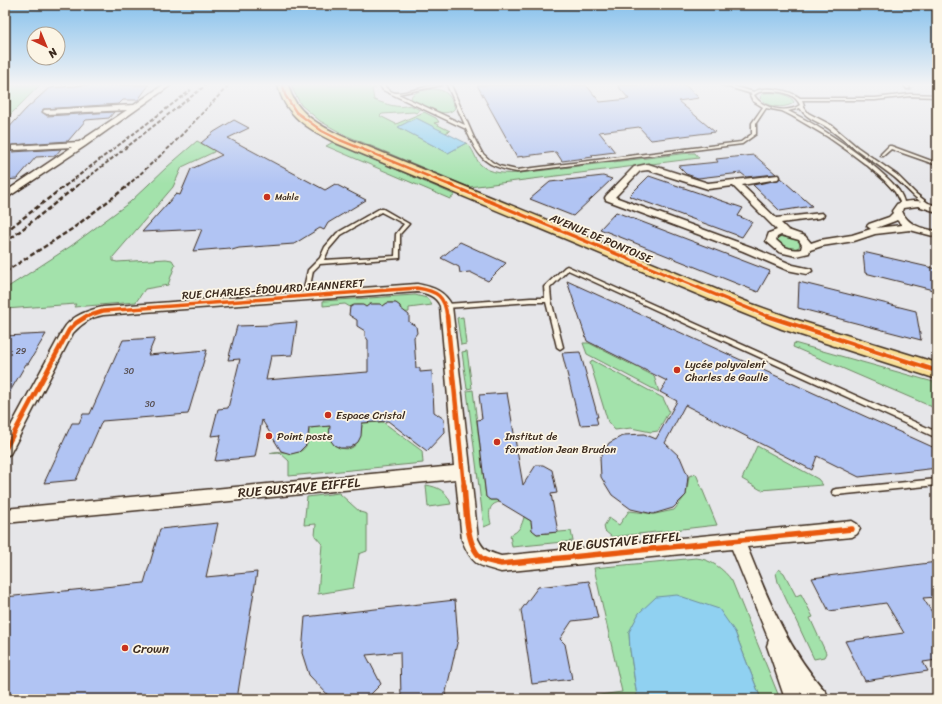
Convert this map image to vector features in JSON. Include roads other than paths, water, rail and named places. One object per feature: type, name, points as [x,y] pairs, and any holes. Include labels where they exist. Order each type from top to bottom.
[{"type":"main road","name":"AVENUE DE PONTOISE","points":[[304,118],[322,131],[340,140],[746,308],[788,324],[937,371]]},
{"type":"street","points":[[5,196],[121,118]]},
{"type":"street","points":[[15,148],[83,144]]},
{"type":"street","points":[[775,177],[708,186],[648,167],[637,169],[609,198],[791,268],[807,271]]},
{"type":"street","points":[[735,183],[785,232]]},
{"type":"street","points":[[5,189],[16,188]]},
{"type":"street","points":[[760,255],[771,241],[772,235],[780,232],[785,232],[802,238],[821,238],[846,234],[888,221],[899,210],[911,204],[935,208]]},
{"type":"street","points":[[899,210],[902,220],[913,227],[936,234]]},
{"type":"street","points":[[774,221],[819,215]]},
{"type":"street","points":[[771,241],[778,248],[784,251],[796,253],[820,244],[854,238],[874,231],[913,227]]},
{"type":"street","points":[[791,268],[804,250],[806,241],[802,238]]},
{"type":"street","name":"RUE CHARLES-ÉDOUARD JEANNERET","points":[[5,450],[69,330],[77,322],[88,315],[103,310],[417,288],[426,289],[438,294],[442,297],[446,306]]},
{"type":"street","points":[[446,306],[462,472]]},
{"type":"street","name":"RUE GUSTAVE EIFFEL","points":[[5,516],[462,472],[472,546],[483,560],[501,564],[603,553],[737,542],[852,529]]},
{"type":"street","points":[[737,542],[771,623],[791,662],[819,699]]},
{"type":"street","points":[[771,623],[786,679],[794,699]]},
{"type":"lane","points":[[446,118],[468,128]]},
{"type":"lane","points":[[464,118],[473,139],[486,161],[498,168],[517,171],[742,143],[754,134],[754,123],[758,118]]},
{"type":"lane","points":[[801,118],[825,134],[866,168],[881,176],[892,186],[902,200],[899,210]]},
{"type":"lane","points":[[814,118],[886,166],[917,198],[935,208]]},
{"type":"lane","points":[[882,155],[890,147],[937,164]]},
{"type":"lane","points":[[305,296],[311,270],[319,262],[327,248],[339,234],[381,210],[408,224],[398,234],[398,257],[319,262]]},
{"type":"lane","points":[[560,347],[548,300],[547,287],[567,268],[937,435]]},
{"type":"lane","points":[[446,306],[548,300]]},
{"type":"lane","points":[[836,492],[937,482]]},
{"type":"water","points":[[416,118],[466,143],[448,153],[398,127]]},
{"type":"water","points":[[677,595],[719,609],[735,632],[761,699],[616,699],[637,696],[630,650],[629,632],[639,613],[656,597]]},
{"type":"railway","points":[[65,186],[154,118]]},
{"type":"railway","points":[[77,186],[164,118]]},
{"type":"railway","points":[[127,186],[172,145],[198,118]]},
{"type":"railway","points":[[5,232],[66,185]]},
{"type":"railway","points":[[5,243],[78,185]]},
{"type":"railway","points":[[5,272],[72,229],[129,185]]},
{"type":"place","name":"Mahle","points":[[267,197]]},
{"type":"place","name":"Lycée polyvalent Charles de Gaulle","points":[[677,370]]},
{"type":"place","name":"Espace Cristal","points":[[328,415]]},
{"type":"place","name":"Point poste","points":[[269,436]]},
{"type":"place","name":"Institut de formation Jean Brudon","points":[[497,442]]},
{"type":"place","name":"Crown","points":[[125,648]]}]
